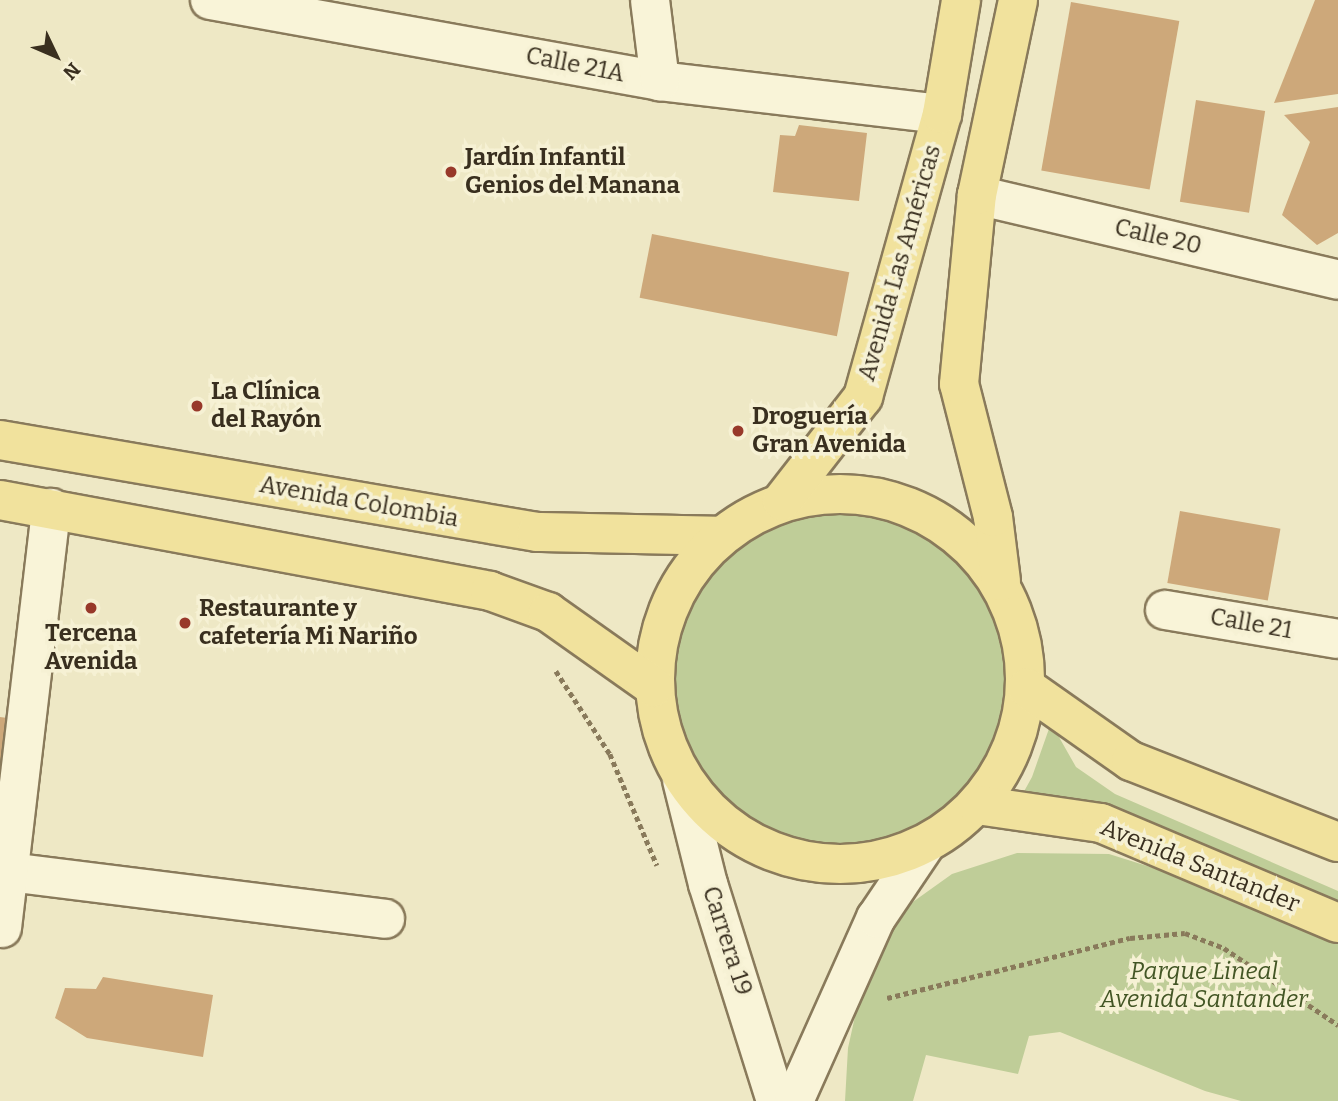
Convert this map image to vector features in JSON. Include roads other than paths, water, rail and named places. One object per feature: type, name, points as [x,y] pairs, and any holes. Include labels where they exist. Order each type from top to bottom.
[{"type":"main road","name":"Avenida Las Américas","points":[[782,502],[863,397],[942,114],[961,0]]},
{"type":"main road","points":[[1000,581],[993,517],[959,384],[978,195],[1018,0]]},
{"type":"main road","name":"Avenida Colombia","points":[[0,440],[537,532],[721,536]]},
{"type":"main road","points":[[844,492],[906,503],[960,533],[1000,581],[1022,632],[1027,688],[1012,751],[977,805],[926,844],[874,863],[819,864],[766,850],[731,828],[682,780],[663,735],[654,687],[657,644],[671,603],[692,567],[721,536],[750,516],[782,502],[844,492]]},
{"type":"main road","points":[[0,500],[490,591],[548,612],[594,640],[654,687]]},
{"type":"main road","points":[[1027,688],[1131,761],[1338,842]]},
{"type":"main road","name":"Avenida Santander","points":[[977,805],[1101,822],[1338,923]]},
{"type":"street","name":"Calle 21A","points":[[210,0],[342,10],[660,81],[942,114]]},
{"type":"street","points":[[650,0],[660,81]]},
{"type":"street","name":"Calle 20","points":[[978,195],[1338,280]]},
{"type":"street","points":[[2,928],[9,873],[8,824],[51,508]]},
{"type":"street","name":"Calle 21","points":[[1165,610],[1338,639]]},
{"type":"street","name":"Carrera 19","points":[[682,780],[708,884],[776,1101]]},
{"type":"street","points":[[794,1101],[876,918],[926,844]]},
{"type":"street","points":[[9,873],[385,919]]},
{"type":"place","name":"Jardín Infantil Genios del Manana","points":[[451,172]]},
{"type":"place","name":"La Clínica del Rayón","points":[[197,406]]},
{"type":"place","name":"Droguería Gran Avenida","points":[[738,431]]},
{"type":"place","name":"Tercena Avenida","points":[[91,608]]},
{"type":"place","name":"Restaurante y cafetería Mi Nariño","points":[[185,623]]},
{"type":"park label","name":"Parque Lineal Avenida Santander","points":[[1204,986]]}]
